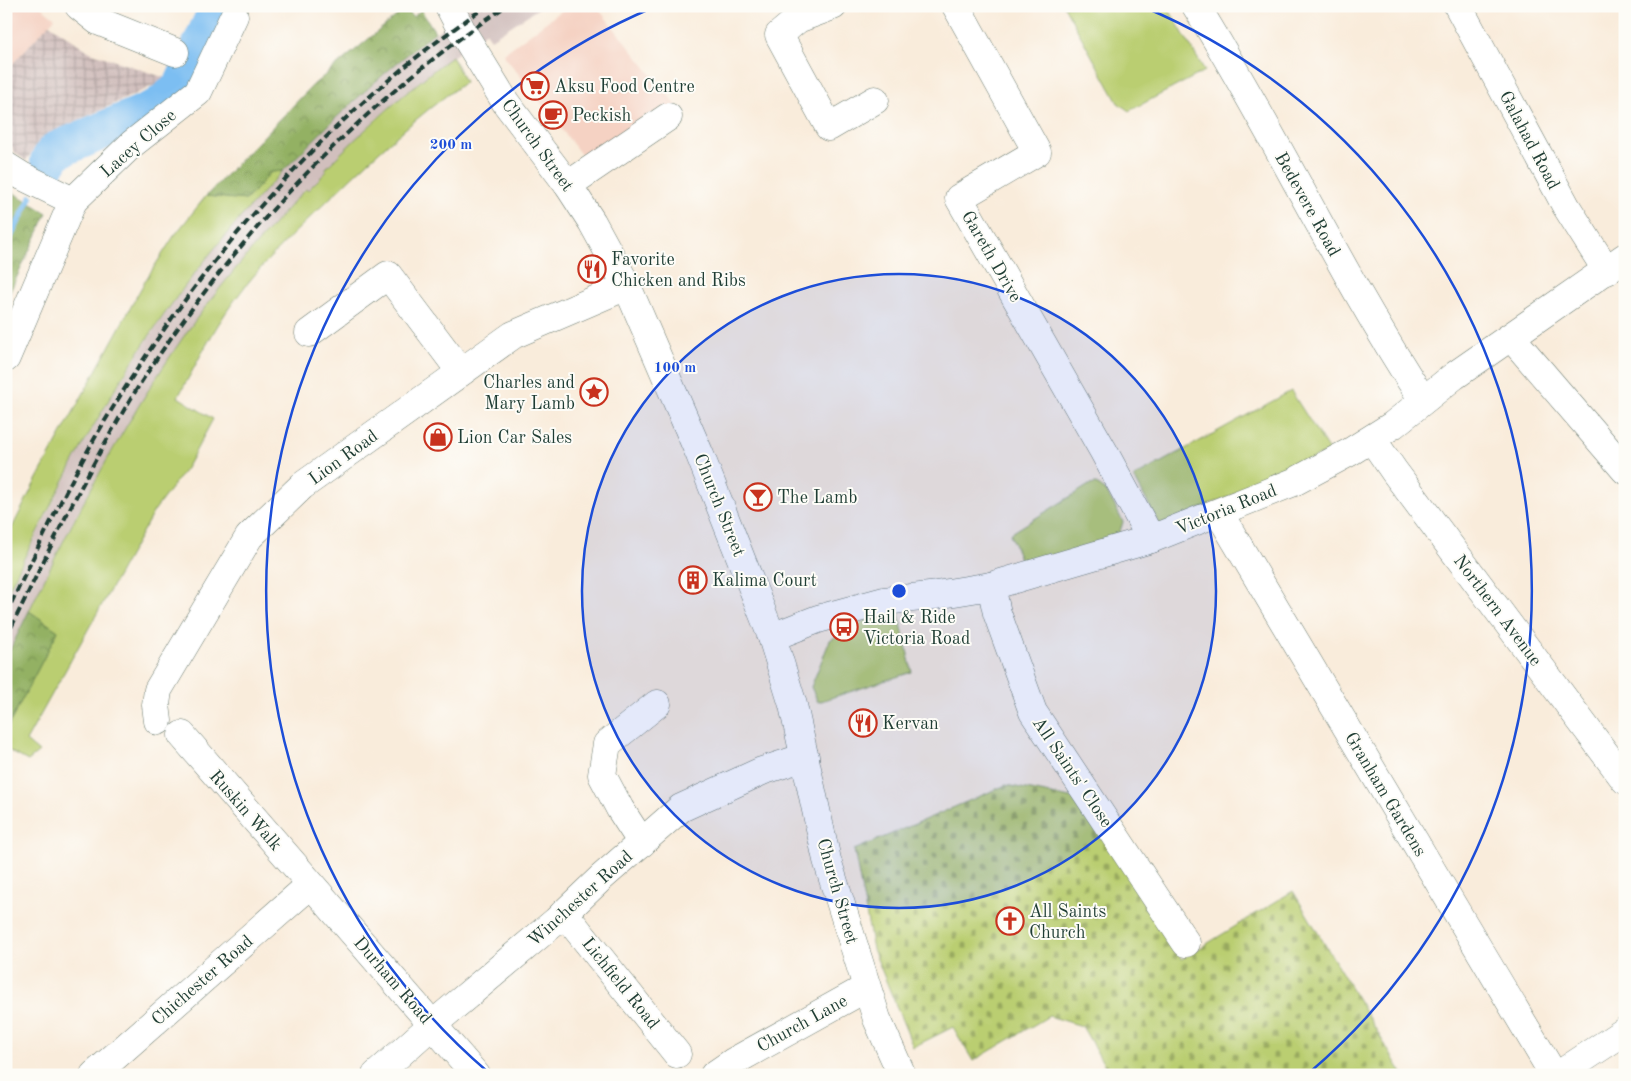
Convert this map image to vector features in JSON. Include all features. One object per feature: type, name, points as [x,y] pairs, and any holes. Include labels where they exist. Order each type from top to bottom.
[{"type":"street","points":[[79,6],[98,21],[175,52]]},
{"type":"street","name":"Church Street","points":[[450,6],[462,31],[506,104],[568,185],[592,222],[627,286],[700,455],[772,637],[793,705],[827,860],[866,988],[884,1036],[902,1075]]},
{"type":"street","points":[[833,6],[790,20],[829,127],[875,100]]},
{"type":"street","name":"Gareth Drive","points":[[956,6],[1037,152],[958,198],[1099,443],[1151,539]]},
{"type":"street","name":"Bedevere Road","points":[[1196,6],[1222,48],[1370,314],[1397,360],[1424,400]]},
{"type":"street","name":"Galahad Road","points":[[1458,6],[1566,206],[1616,264]]},
{"type":"street","name":"Lacey Close","points":[[64,196],[198,92],[234,16]]},
{"type":"street","points":[[568,185],[668,117]]},
{"type":"street","points":[[6,358],[64,196],[14,171]]},
{"type":"street","name":"Victoria Road","points":[[772,637],[818,619],[884,601],[991,586],[1151,539],[1294,482],[1372,439],[1393,425],[1454,376],[1616,264]]},
{"type":"street","points":[[309,333],[388,275],[461,372]]},
{"type":"street","name":"Lion Road","points":[[158,722],[156,705],[158,690],[250,537],[302,486],[514,335],[627,286]]},
{"type":"street","points":[[1511,337],[1625,470]]},
{"type":"street","name":"Northern Avenue","points":[[1372,439],[1625,780]]},
{"type":"street","name":"Granham Gardens","points":[[1219,513],[1544,1058],[1556,1073],[1566,1070],[1625,1031]]},
{"type":"street","name":"All Saints' Close","points":[[991,586],[998,613],[1032,712],[1186,943]]},
{"type":"street","points":[[642,843],[620,810],[602,775],[607,744],[656,704]]},
{"type":"street","name":"Ruskin Walk","points":[[182,735],[310,885]]},
{"type":"street","name":"Winchester Road","points":[[376,1075],[564,913],[681,808],[762,771],[805,757]]},
{"type":"street","name":"Durham Road","points":[[310,885],[476,1075]]},
{"type":"street","name":"Chichester Road","points":[[94,1075],[310,885]]},
{"type":"street","name":"Lichfield Road","points":[[564,913],[677,1054]]},
{"type":"street","name":"Church Lane","points":[[714,1075],[733,1062],[866,988]]},
{"type":"shaded area","points":[[15,6],[40,6],[55,18],[6,71],[6,16]]},
{"type":"shaded area","points":[[470,6],[542,6],[491,39],[486,32],[420,81],[378,117],[325,169],[327,171],[308,191],[305,189],[263,236],[183,338],[117,441],[76,515],[6,658],[6,595],[75,460],[108,402],[180,292],[261,194],[354,99]]},
{"type":"shaded area","points":[[568,6],[596,6],[685,116],[596,177],[586,161],[503,54]]},
{"type":"shaded area","points":[[49,24],[90,52],[168,79],[42,137],[26,161],[13,151],[6,135],[6,71]]},
{"type":"green space","points":[[1064,6],[1167,6],[1205,71],[1129,111],[1118,103]]},
{"type":"green space","points":[[406,8],[413,17],[421,10],[435,32],[356,99],[283,171],[271,172],[246,200],[206,196],[313,85]]},
{"type":"green space","points":[[452,56],[465,82],[410,125],[375,156],[288,239],[265,263],[226,312],[178,397],[213,419],[187,467],[154,511],[26,741],[39,752],[28,761],[6,749],[6,730],[58,631],[29,611],[100,472],[160,372],[222,285],[295,200],[327,171],[325,169],[371,124],[402,96]]},
{"type":"green space","points":[[283,171],[211,253],[146,341],[80,450],[6,595],[6,540],[35,482],[145,281],[174,236],[206,196],[246,200],[271,172]]},
{"type":"green space","points":[[9,190],[47,213],[6,300],[6,197]]},
{"type":"green space","points":[[1291,391],[1329,451],[1160,526],[1134,477]]},
{"type":"green space","points":[[1096,484],[1105,490],[1123,522],[1119,534],[1114,540],[1025,571],[1010,534],[1089,485]]},
{"type":"green space","points":[[897,606],[912,672],[818,702],[811,687],[830,640],[877,614]]},
{"type":"green space","points":[[29,611],[58,631],[6,730],[6,658]]},
{"type":"green space","points":[[1006,785],[1080,800],[1182,959],[1293,891],[1403,1075],[1110,1075],[1082,1026],[1049,1016],[973,1061],[953,1027],[913,1047],[873,949],[854,850]]},
{"type":"waterway","points":[[49,161],[55,151],[158,107],[181,88],[219,6]]},
{"type":"waterway","points":[[6,246],[31,197]]},
{"type":"railway","points":[[6,614],[65,494],[103,424],[141,364],[225,248],[321,142],[374,93],[429,48],[487,6]]},
{"type":"railway","points":[[6,638],[70,509],[121,415],[177,329],[217,276],[259,225],[304,176],[351,130],[400,86],[506,6]]},
{"type":"place","name":"Aksu Food Centre","points":[[535,86]]},
{"type":"place","name":"Peckish","points":[[553,115]]},
{"type":"place","name":"Favorite Chicken and Ribs","points":[[592,269]]},
{"type":"place","name":"Charles and Mary Lamb","points":[[594,392]]},
{"type":"place","name":"Lion Car Sales","points":[[438,437]]},
{"type":"place","name":"The Lamb","points":[[758,497]]},
{"type":"place","name":"Kalima Court","points":[[693,580]]},
{"type":"place","name":"Hail & Ride Victoria Road","points":[[844,627]]},
{"type":"place","name":"Kervan","points":[[863,723]]},
{"type":"place","name":"All Saints Church","points":[[1010,921]]}]
